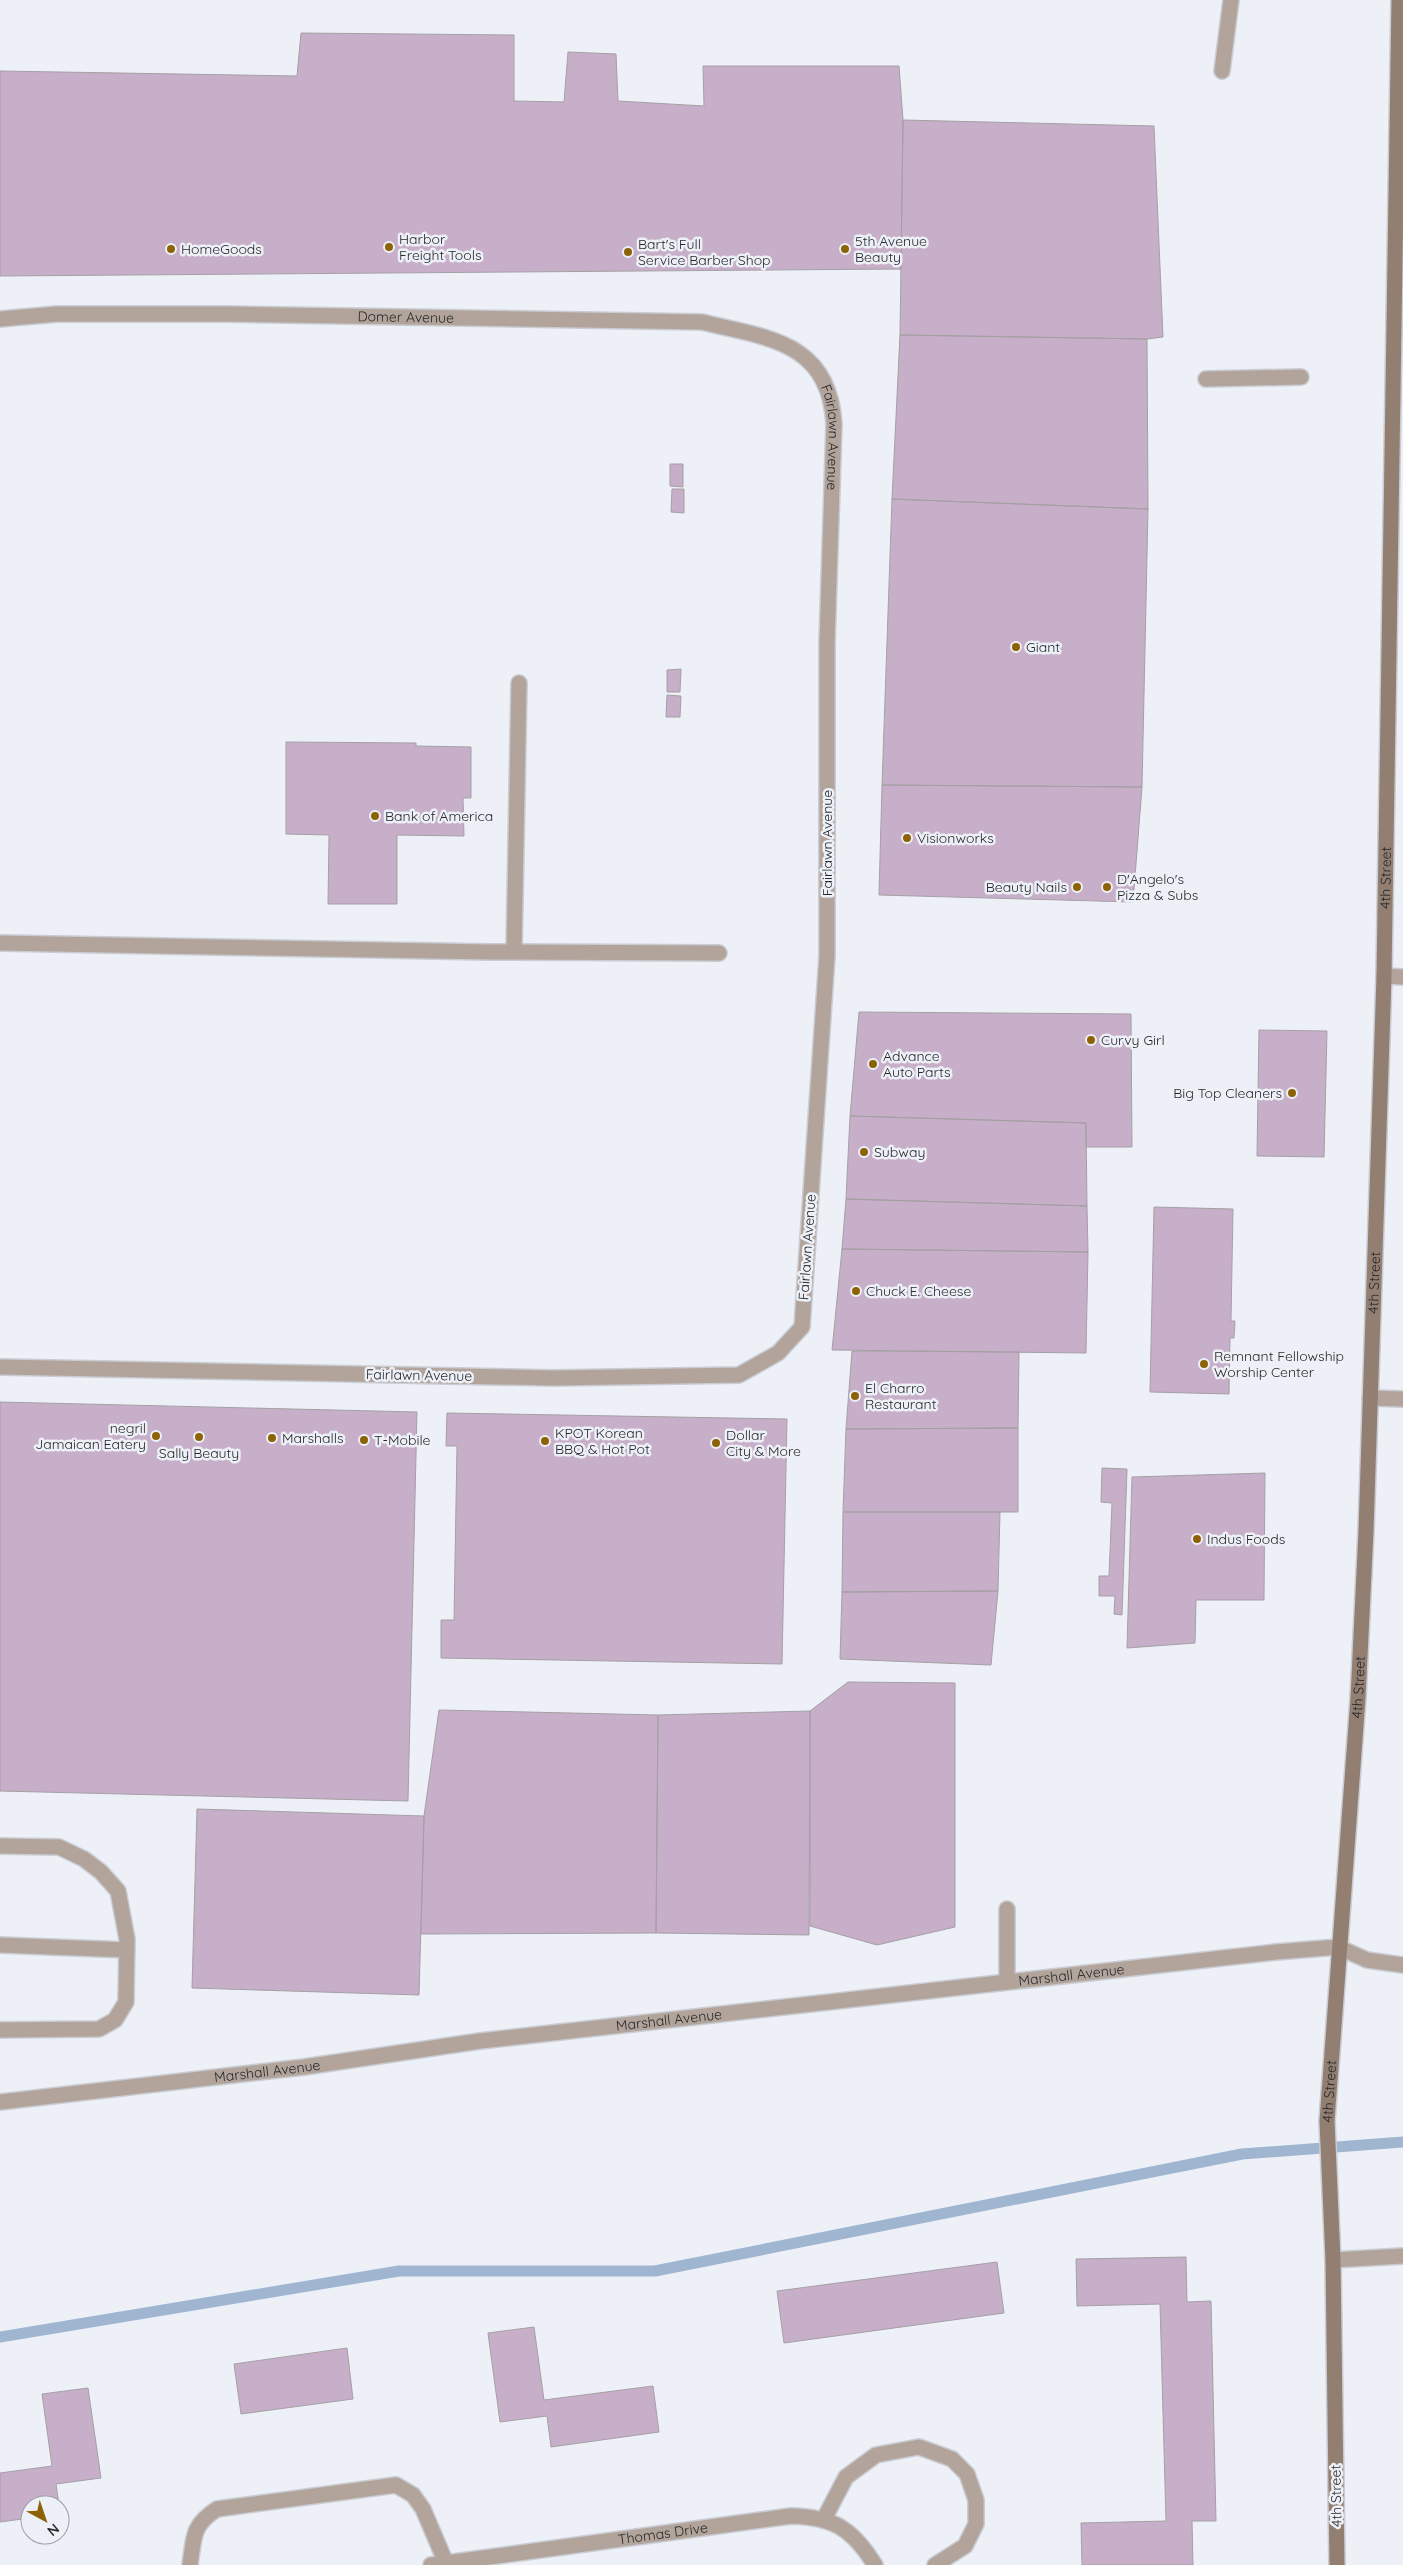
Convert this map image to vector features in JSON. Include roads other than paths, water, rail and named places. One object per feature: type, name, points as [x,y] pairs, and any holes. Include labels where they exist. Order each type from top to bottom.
[{"type":"street","points":[[1222,71],[1231,0]]},
{"type":"street","name":"4th Street","points":[[1337,2565],[1333,2260],[1326,2121],[1358,1698],[1370,1398],[1384,976],[1398,375],[1399,0]]},
{"type":"street","name":"Domer Avenue","points":[[0,319],[58,314],[237,314],[702,322],[786,345],[806,357]]},
{"type":"street","name":"Fairlawn Avenue","points":[[0,1367],[554,1378],[740,1375],[778,1353],[802,1327],[827,956],[827,643],[834,424],[830,395],[825,382],[816,367],[806,357]]},
{"type":"street","points":[[1206,379],[1301,377]]},
{"type":"street","points":[[514,952],[519,683]]},
{"type":"street","points":[[0,943],[514,952],[719,953]]},
{"type":"street","points":[[1384,976],[1403,977]]},
{"type":"street","points":[[1370,1398],[1403,1399]]},
{"type":"street","points":[[0,1846],[59,1847],[84,1859],[101,1872],[118,1891],[127,1939],[126,2002],[116,2020],[99,2029],[0,2030]]},
{"type":"street","points":[[1007,1909],[1007,1982]]},
{"type":"street","points":[[0,1945],[127,1950]]},
{"type":"street","points":[[1338,1947],[1367,1960],[1403,1965]]},
{"type":"street","name":"Marshall Avenue","points":[[0,2102],[304,2067],[480,2041],[1276,1952],[1338,1947]]},
{"type":"street","points":[[1333,2260],[1403,2256]]},
{"type":"street","points":[[824,2518],[846,2477],[876,2455],[919,2447],[952,2459],[967,2474],[976,2500],[976,2524],[965,2546],[935,2565]]},
{"type":"street","points":[[190,2565],[194,2535],[202,2519],[218,2509],[396,2485],[413,2495],[423,2509],[438,2564]]},
{"type":"street","name":"Thomas Drive","points":[[438,2564],[791,2516],[824,2518],[850,2534],[860,2544],[875,2565]]},
{"type":"waterway","points":[[0,2337],[399,2271],[655,2271],[1242,2154],[1403,2142]]},
{"type":"place","name":"Harbor Freight Tools","points":[[389,247]]},
{"type":"place","name":"HomeGoods","points":[[171,249]]},
{"type":"place","name":"5th Avenue Beauty","points":[[845,249]]},
{"type":"place","name":"Bart's Full Service Barber Shop","points":[[628,252]]},
{"type":"place","name":"Giant","points":[[1016,647]]},
{"type":"place","name":"Bank of America","points":[[375,816]]},
{"type":"place","name":"Visionworks","points":[[907,838]]},
{"type":"place","name":"Beauty Nails","points":[[1077,887]]},
{"type":"place","name":"D'Angelo's Pizza & Subs","points":[[1107,887]]},
{"type":"place","name":"Curvy Girl","points":[[1091,1040]]},
{"type":"place","name":"Advance Auto Parts","points":[[873,1064]]},
{"type":"place","name":"Big Top Cleaners","points":[[1292,1093]]},
{"type":"place","name":"Subway","points":[[864,1152]]},
{"type":"place","name":"Chuck E. Cheese","points":[[856,1291]]},
{"type":"place","name":"Remnant Fellowship Worship Center","points":[[1204,1364]]},
{"type":"place","name":"El Charro Restaurant","points":[[855,1396]]},
{"type":"place","name":"negril Jamaican Eatery","points":[[156,1436]]},
{"type":"place","name":"Sally Beauty","points":[[199,1437]]},
{"type":"place","name":"Marshalls","points":[[272,1438]]},
{"type":"place","name":"T-Mobile","points":[[364,1440]]},
{"type":"place","name":"KPOT Korean BBQ & Hot Pot","points":[[545,1441]]},
{"type":"place","name":"Dollar City & More","points":[[716,1443]]},
{"type":"place","name":"Indus Foods","points":[[1197,1539]]}]
